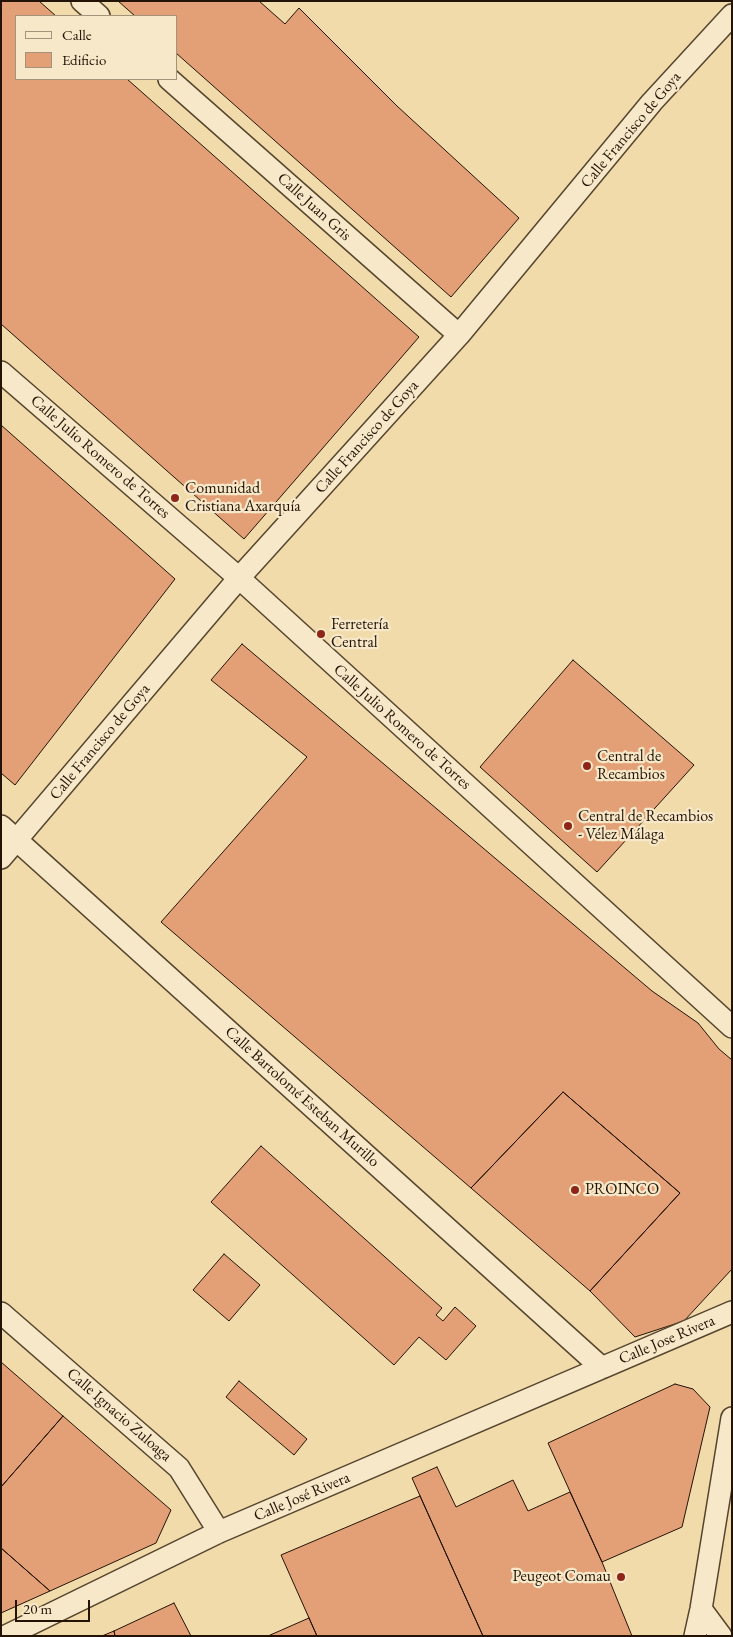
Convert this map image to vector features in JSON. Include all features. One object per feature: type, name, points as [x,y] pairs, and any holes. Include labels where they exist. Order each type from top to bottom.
[{"type":"street","points":[[82,1],[98,15]]},
{"type":"street","name":"Calle Francisco de Goya","points":[[1,858],[9,833],[459,335],[652,102],[732,15]]},
{"type":"street","name":"Calle Juan Gris","points":[[170,80],[459,335]]},
{"type":"street","name":"Calle Julio Romero de Torres","points":[[1,372],[239,578],[732,1027]]},
{"type":"street","name":"Calle Bartolomé Esteban Murillo","points":[[9,833],[602,1368]]},
{"type":"street","name":"Calle Jose Rivera","points":[[602,1368],[732,1312]]},
{"type":"street","name":"Calle Ignacio Zuloaga","points":[[1,1313],[179,1468],[219,1532]]},
{"type":"street","name":"Calle José Rivera","points":[[6,1636],[219,1532],[602,1368]]},
{"type":"street","points":[[695,1636],[732,1418]]},
{"type":"street","points":[[701,1609],[720,1636]]},
{"type":"building","points":[[1,1],[39,1],[55,15],[15,15],[15,80],[128,80],[419,337],[244,539],[1,324]]},
{"type":"building","points":[[118,1],[259,1],[285,24],[299,8],[397,106],[519,218],[451,297],[178,55],[178,15],[134,15]]},
{"type":"building","points":[[1,425],[175,579],[15,785],[1,773]]},
{"type":"building","points":[[242,644],[652,991],[698,1023],[719,1049],[732,1060],[732,1269],[684,1321],[635,1337],[590,1291],[680,1193],[563,1092],[471,1188],[161,922],[307,757],[211,680]]},
{"type":"building","name":"Central de Recambios","points":[[573,660],[694,765],[597,872],[480,767]]},
{"type":"building","name":"PROINCO","points":[[563,1092],[680,1193],[590,1291],[471,1188]]},
{"type":"building","points":[[261,1146],[442,1308],[436,1315],[443,1321],[455,1307],[476,1326],[446,1360],[419,1337],[394,1365],[211,1202]]},
{"type":"building","points":[[224,1254],[260,1285],[229,1321],[193,1290]]},
{"type":"building","points":[[1,1362],[63,1416],[1,1487]]},
{"type":"building","points":[[239,1381],[307,1439],[294,1455],[226,1397]]},
{"type":"building","points":[[675,1384],[693,1389],[710,1407],[682,1527],[602,1562],[548,1443]]},
{"type":"building","points":[[63,1416],[171,1510],[156,1543],[50,1591],[1,1548],[1,1487]]},
{"type":"building","points":[[437,1467],[456,1507],[513,1480],[528,1511],[570,1492],[602,1562],[632,1636],[483,1636],[412,1478]]},
{"type":"building","points":[[420,1496],[483,1636],[317,1636],[281,1555]]},
{"type":"building","points":[[1,1548],[50,1591],[1,1613]]},
{"type":"building","points":[[174,1603],[191,1636],[115,1636],[114,1631]]},
{"type":"building","points":[[309,1618],[317,1636],[268,1636]]},
{"type":"building","points":[[114,1631],[115,1636],[102,1636]]},
{"type":"place","name":"Comunidad Cristiana Axarquía","points":[[175,498]]},
{"type":"place","name":"Ferretería Central","points":[[321,634]]},
{"type":"place","name":"Central de Recambios","points":[[587,766]]},
{"type":"place","name":"Central de Recambios - Vélez Málaga","points":[[568,826]]},
{"type":"place","name":"PROINCO","points":[[575,1190]]},
{"type":"place","name":"Peugeot Comau","points":[[621,1577]]}]
